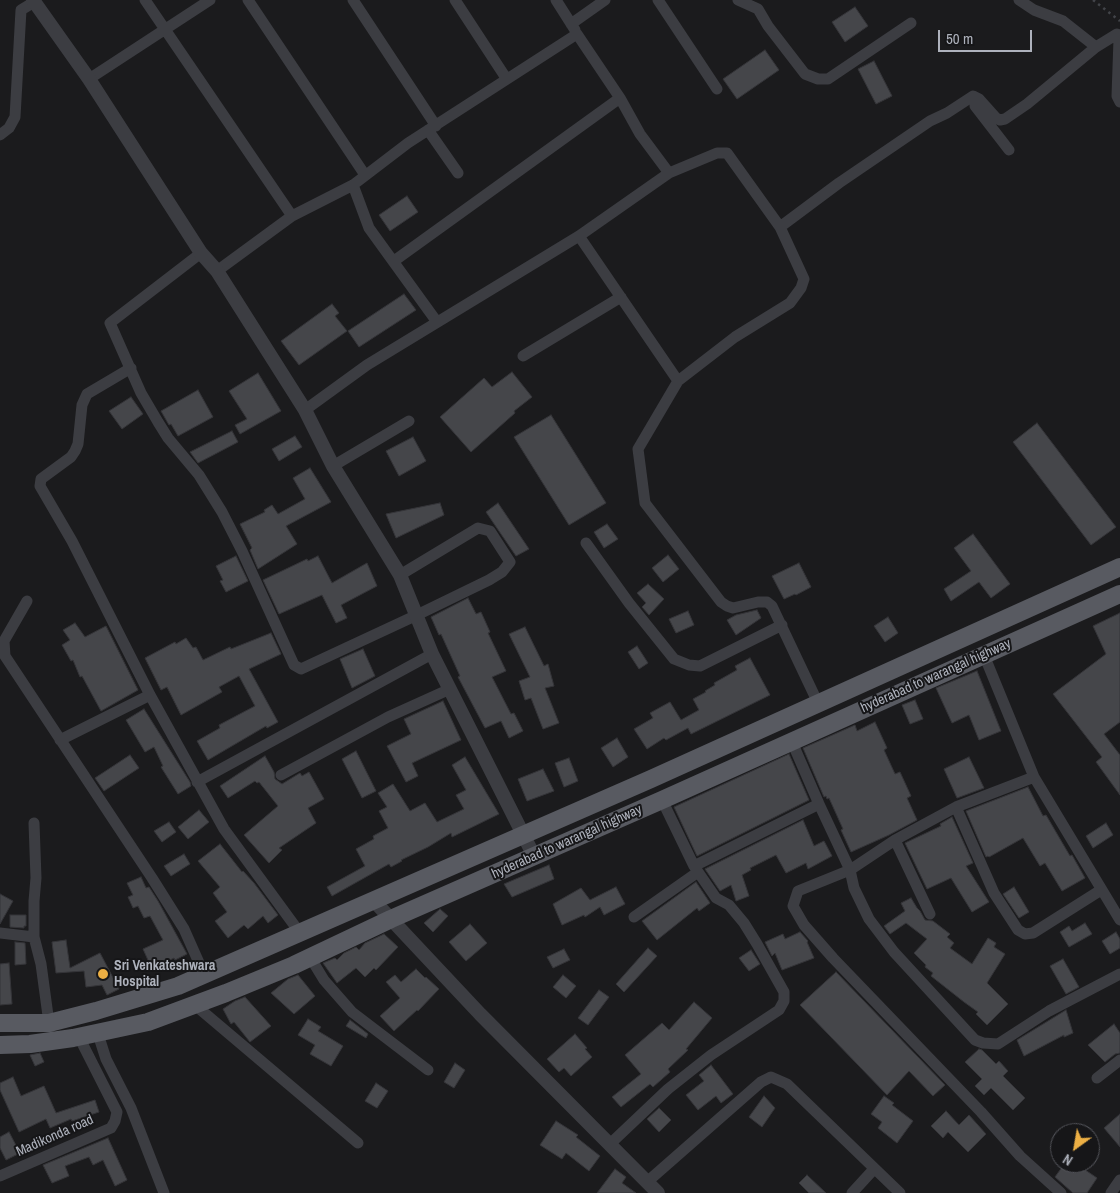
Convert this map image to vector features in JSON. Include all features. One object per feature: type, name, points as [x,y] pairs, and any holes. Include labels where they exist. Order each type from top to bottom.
[{"type":"main road","points":[[0,1023],[49,1023],[178,986],[523,835],[1120,567]]},
{"type":"main road","name":"hyderabad to warangal highway","points":[[0,1044],[30,1044],[98,1034],[148,1022],[195,1005],[294,965],[391,919],[662,800],[1120,594]]},
{"type":"street","points":[[145,0],[292,216]]},
{"type":"street","points":[[90,79],[210,0]]},
{"type":"street","points":[[248,0],[365,175]]},
{"type":"street","points":[[352,0],[458,173]]},
{"type":"street","points":[[455,0],[506,78]]},
{"type":"street","points":[[556,0],[620,98],[640,134],[669,173]]},
{"type":"street","points":[[217,272],[292,216],[354,185],[408,143],[506,78],[529,65],[574,29],[605,0]]},
{"type":"street","points":[[658,0],[717,89]]},
{"type":"street","points":[[738,0],[755,4],[768,26],[805,74],[818,79],[828,78],[911,23]]},
{"type":"street","points":[[1019,0],[1034,10],[1063,21],[1096,47]]},
{"type":"street","points":[[0,135],[9,128],[15,117],[21,10],[33,1],[90,79],[305,410],[334,466],[400,575],[432,654],[534,856]]},
{"type":"street","points":[[780,227],[861,168],[973,96],[979,99],[996,118],[1000,120],[1005,119],[1046,89],[1096,47],[1117,34],[1119,39],[1117,96],[1120,102]]},
{"type":"street","points":[[394,261],[620,98]]},
{"type":"street","points":[[970,99],[1009,150]]},
{"type":"street","points":[[305,410],[366,365],[579,236],[669,173],[718,153],[727,153],[780,227],[804,279],[801,288],[790,303],[736,337],[678,381],[638,449],[645,503],[721,602],[733,608],[758,602],[767,602],[772,606],[818,703]]},
{"type":"street","points":[[354,185],[369,228],[437,322]]},
{"type":"street","points":[[579,236],[678,381]]},
{"type":"street","points":[[201,252],[110,323],[141,393],[158,422],[168,438],[199,475],[222,512],[296,667],[301,669],[417,616],[489,580],[502,572],[510,562],[490,531],[478,528],[400,575]]},
{"type":"street","points":[[523,356],[620,297]]},
{"type":"street","points":[[131,368],[87,394],[82,405],[78,444],[75,451],[71,457],[41,479],[40,486],[72,541],[150,695],[224,829],[300,932]]},
{"type":"street","points":[[334,466],[409,421]]},
{"type":"street","points":[[586,543],[629,603],[674,659],[690,665],[700,666],[782,625]]},
{"type":"street","points":[[26,601],[4,642],[5,656],[180,922],[204,974]]},
{"type":"street","points":[[197,782],[432,654]]},
{"type":"street","points":[[984,655],[1034,777],[1120,920]]},
{"type":"street","points":[[281,775],[388,717],[450,689]]},
{"type":"street","points":[[60,740],[150,695]]},
{"type":"street","points":[[792,742],[850,870],[854,888],[869,919],[894,952],[975,1040],[983,1043],[998,1044],[1049,1011],[1120,974]]},
{"type":"street","points":[[1034,777],[956,807],[895,840],[850,870],[798,891],[793,906],[804,925],[832,958],[981,1112],[1020,1156],[1061,1193]]},
{"type":"street","points":[[610,1144],[668,1089],[711,1055],[779,1010],[784,1001],[784,992],[744,923],[729,904],[716,898],[696,869],[662,800]]},
{"type":"street","points":[[634,916],[696,869],[819,804]]},
{"type":"street","points":[[956,807],[994,894],[1018,930],[1026,934],[1033,933],[1101,890]]},
{"type":"street","points":[[34,823],[36,878],[34,936],[41,964],[49,1023]]},
{"type":"street","points":[[895,840],[930,914]]},
{"type":"street","points":[[374,901],[480,1014],[658,1193]]},
{"type":"street","points":[[0,933],[34,936]]},
{"type":"street","points":[[310,957],[324,980],[352,1012],[428,1070]]},
{"type":"street","points":[[195,1005],[358,1143]]},
{"type":"street","points":[[98,1034],[106,1059],[131,1108],[164,1193]]},
{"type":"street","name":"Madikonda road","points":[[0,1176],[111,1128],[115,1121],[117,1112],[79,1037]]},
{"type":"street","points":[[1097,1078],[1120,1060]]},
{"type":"street","points":[[647,1182],[761,1082],[771,1077],[787,1084],[900,1193]]},
{"type":"street","points":[[852,1193],[874,1169]]},
{"type":"street","points":[[1111,1193],[1120,1180]]},
{"type":"path","points":[[1092,0],[1120,21]]},
{"type":"building","points":[[855,7],[868,26],[845,42],[832,22]]},
{"type":"building","points":[[765,50],[779,70],[737,99],[723,79]]},
{"type":"building","points":[[874,61],[892,96],[876,104],[858,69]]},
{"type":"building","points":[[407,196],[418,212],[390,231],[379,215]]},
{"type":"building","points":[[404,294],[416,310],[359,347],[348,331]]},
{"type":"building","points":[[332,304],[339,313],[335,316],[347,331],[299,365],[281,341]]},
{"type":"building","points":[[512,372],[532,397],[514,411],[515,413],[471,452],[440,417],[484,378],[492,387]]},
{"type":"building","points":[[258,373],[281,411],[240,434],[235,425],[247,419],[229,391]]},
{"type":"building","points":[[198,390],[213,417],[178,436],[161,411]]},
{"type":"building","points":[[131,397],[143,414],[122,429],[109,411]]},
{"type":"building","points":[[551,415],[606,503],[569,525],[514,437]]},
{"type":"building","points":[[1037,423],[1116,527],[1091,545],[1013,442]]},
{"type":"building","points":[[232,431],[238,442],[198,463],[190,452]]},
{"type":"building","points":[[295,436],[302,447],[279,461],[272,449]]},
{"type":"building","points":[[413,437],[426,461],[399,476],[386,451]]},
{"type":"building","points":[[310,468],[331,502],[286,526],[297,544],[258,569],[250,550],[252,548],[240,524],[265,512],[264,510],[272,505],[278,514],[305,499],[293,478]]},
{"type":"building","points":[[440,503],[444,515],[396,538],[386,514]]},
{"type":"building","points":[[498,503],[529,549],[516,556],[486,512]]},
{"type":"building","points":[[607,524],[618,539],[604,548],[594,532]]},
{"type":"building","points":[[973,534],[1010,584],[991,598],[979,582],[951,601],[944,589],[971,571],[954,548]]},
{"type":"building","points":[[668,555],[679,569],[663,582],[652,568]]},
{"type":"building","points":[[236,556],[248,581],[226,592],[220,581],[223,580],[216,566]]},
{"type":"building","points":[[318,556],[332,583],[367,563],[377,586],[341,605],[347,618],[336,623],[322,595],[279,614],[263,580],[307,559],[308,561]]},
{"type":"building","points":[[799,563],[811,587],[784,599],[772,576]]},
{"type":"building","points":[[648,584],[664,599],[649,615],[642,607],[646,603],[637,593]]},
{"type":"building","points":[[468,598],[476,614],[481,612],[490,632],[488,633],[506,671],[492,677],[511,714],[514,713],[523,731],[509,738],[501,721],[485,728],[458,677],[460,676],[431,617]]},
{"type":"building","points":[[757,610],[761,618],[736,635],[727,620],[736,615]]},
{"type":"building","points":[[688,611],[694,625],[676,633],[669,619]]},
{"type":"building","points":[[1120,613],[1120,722],[1104,734],[1120,755],[1120,795],[1096,762],[1102,757],[1053,694],[1106,654],[1093,626]]},
{"type":"building","points":[[888,617],[898,633],[885,642],[874,626]]},
{"type":"building","points":[[75,623],[85,637],[106,626],[138,690],[101,711],[82,676],[80,677],[73,660],[71,661],[62,645],[70,640],[63,630]]},
{"type":"building","points":[[525,627],[544,666],[548,664],[554,686],[545,688],[559,723],[543,729],[531,698],[525,700],[519,681],[530,677],[509,634]]},
{"type":"building","points":[[271,633],[281,654],[249,669],[278,722],[267,728],[266,726],[208,760],[197,741],[220,728],[219,725],[255,706],[239,676],[219,687],[222,692],[181,715],[167,687],[161,690],[145,658],[186,638],[193,648],[196,647],[203,660],[230,647],[231,649]]},
{"type":"building","points":[[637,646],[648,663],[639,669],[628,652]]},
{"type":"building","points":[[363,649],[375,676],[352,688],[340,659]]},
{"type":"building","points":[[750,658],[770,695],[691,734],[688,728],[666,740],[664,738],[647,749],[634,729],[653,718],[650,713],[670,702],[681,720],[699,710],[693,699],[706,692],[715,685],[714,683],[737,670],[735,666]]},
{"type":"building","points":[[977,671],[1001,731],[979,740],[969,715],[952,723],[936,688]]},
{"type":"building","points":[[915,700],[923,719],[910,724],[902,705]]},
{"type":"building","points":[[443,701],[461,740],[412,763],[418,776],[406,782],[387,746],[411,734],[404,719]]},
{"type":"building","points":[[144,709],[190,782],[191,786],[178,794],[161,767],[163,766],[154,747],[145,752],[126,720]]},
{"type":"building","points":[[875,722],[887,748],[884,750],[895,774],[900,772],[911,796],[907,798],[917,820],[851,852],[829,798],[824,797],[803,748],[855,725],[857,731]]},
{"type":"building","points":[[617,738],[628,757],[613,767],[601,748]]},
{"type":"building","points":[[356,751],[376,791],[362,798],[342,759]]},
{"type":"building","points":[[789,754],[809,800],[697,856],[674,807]]},
{"type":"building","points":[[130,755],[139,768],[104,791],[95,778]]},
{"type":"building","points":[[265,756],[274,772],[275,779],[282,784],[300,773],[302,776],[309,772],[324,799],[308,808],[316,823],[279,848],[282,850],[269,863],[244,835],[278,806],[259,782],[255,781],[228,798],[220,786]]},
{"type":"building","points":[[465,757],[499,814],[452,837],[451,833],[391,867],[389,864],[332,896],[327,887],[365,866],[356,849],[374,839],[373,836],[388,828],[379,811],[387,807],[378,793],[393,784],[410,811],[425,803],[437,822],[464,809],[456,795],[466,790],[452,765]]},
{"type":"building","points":[[969,757],[984,788],[957,798],[944,769]]},
{"type":"building","points":[[569,758],[578,781],[564,787],[555,763]]},
{"type":"building","points":[[543,769],[554,791],[527,801],[518,779]]},
{"type":"building","points":[[1028,787],[1043,816],[1046,815],[1085,878],[1062,891],[1045,863],[1040,866],[1023,838],[986,857],[966,811]]},
{"type":"building","points":[[199,810],[209,822],[188,839],[178,827]]},
{"type":"building","points":[[952,817],[973,863],[966,866],[989,902],[972,912],[951,878],[927,889],[905,843],[941,826],[940,824]]},
{"type":"building","points":[[803,820],[814,846],[824,841],[832,856],[808,869],[806,863],[786,873],[776,855],[750,868],[751,870],[742,875],[749,896],[736,901],[731,885],[720,891],[705,869]]},
{"type":"building","points":[[169,822],[176,832],[162,842],[154,831]]},
{"type":"building","points":[[1106,823],[1113,835],[1093,848],[1086,836]]},
{"type":"building","points":[[220,844],[242,872],[254,883],[278,915],[268,923],[263,916],[248,929],[244,925],[228,938],[215,921],[227,912],[213,893],[220,887],[198,861]]},
{"type":"building","points":[[184,854],[190,864],[171,876],[164,866]]},
{"type":"building","points":[[549,865],[554,879],[512,897],[504,884]]},
{"type":"building","points":[[141,877],[146,888],[149,887],[158,901],[187,954],[152,969],[143,949],[163,940],[150,916],[144,918],[138,906],[133,908],[128,897],[133,895],[127,883]]},
{"type":"building","points":[[696,882],[710,903],[699,911],[697,908],[657,940],[642,921]]},
{"type":"building","points":[[616,887],[625,904],[604,915],[600,907],[585,917],[584,915],[562,925],[553,904],[581,888],[590,900]]},
{"type":"building","points":[[1014,887],[1029,912],[1019,918],[1003,894]]},
{"type":"building","points":[[0,894],[13,901],[0,924]]},
{"type":"building","points":[[911,898],[925,920],[933,921],[950,934],[947,937],[954,943],[950,948],[972,964],[988,938],[996,943],[994,947],[1005,954],[987,983],[1008,1004],[987,1025],[976,1014],[978,1012],[931,976],[933,973],[925,967],[926,965],[914,953],[927,939],[906,923],[890,934],[884,926],[905,911],[901,903]]},
{"type":"building","points":[[440,909],[448,916],[433,932],[424,923]]},
{"type":"building","points":[[10,915],[26,915],[26,926],[24,928],[10,927]]},
{"type":"building","points":[[1085,923],[1092,934],[1069,947],[1060,932],[1069,926],[1072,931]]},
{"type":"building","points":[[470,924],[487,943],[466,961],[449,942]]},
{"type":"building","points":[[800,932],[808,941],[814,958],[782,970],[775,953],[772,956],[765,942],[783,934],[785,939]]},
{"type":"building","points":[[1116,932],[1120,939],[1120,948],[1110,954],[1102,941]]},
{"type":"building","points":[[384,934],[398,947],[376,970],[374,968],[365,977],[356,968],[337,983],[323,963],[335,958],[337,960],[344,953],[356,947],[359,950],[365,943]]},
{"type":"building","points":[[66,940],[70,968],[100,953],[119,989],[107,995],[102,985],[86,987],[84,971],[56,973],[52,942]]},
{"type":"building","points":[[15,942],[25,943],[26,964],[15,965]]},
{"type":"building","points":[[648,948],[657,956],[624,992],[616,984]]},
{"type":"building","points":[[564,949],[570,960],[553,968],[547,957]]},
{"type":"building","points":[[751,950],[760,964],[749,971],[739,958]]},
{"type":"building","points":[[1063,959],[1079,987],[1066,994],[1050,966]]},
{"type":"building","points":[[9,963],[12,1004],[0,1005],[0,964]]},
{"type":"building","points":[[416,969],[439,989],[418,1011],[394,1031],[380,1016],[400,998],[386,982],[395,975],[401,982]]},
{"type":"building","points":[[836,972],[945,1085],[933,1096],[909,1071],[887,1095],[800,1005]]},
{"type":"building","points":[[298,975],[315,996],[294,1014],[271,993],[288,979]]},
{"type":"building","points":[[563,975],[576,986],[566,998],[553,987]]},
{"type":"building","points":[[599,990],[609,997],[588,1025],[578,1018]]},
{"type":"building","points":[[245,997],[271,1026],[250,1042],[234,1022],[231,1024],[223,1009]]},
{"type":"building","points":[[694,1002],[712,1018],[686,1049],[688,1050],[668,1069],[670,1072],[653,1087],[650,1084],[621,1107],[612,1097],[641,1074],[625,1055],[662,1023],[669,1030]]},
{"type":"building","points":[[1066,1010],[1073,1033],[1064,1037],[1064,1035],[1024,1056],[1017,1040]]},
{"type":"building","points":[[308,1019],[321,1027],[318,1031],[343,1046],[331,1066],[310,1054],[315,1045],[298,1035]]},
{"type":"building","points":[[350,1020],[368,1034],[366,1038],[346,1026]]},
{"type":"building","points":[[1114,1024],[1120,1033],[1120,1053],[1115,1054],[1105,1062],[1088,1045]]},
{"type":"building","points":[[575,1034],[592,1057],[571,1076],[564,1068],[559,1072],[547,1059]]},
{"type":"building","points":[[979,1049],[996,1064],[999,1061],[1008,1071],[1003,1076],[1025,1098],[1013,1110],[991,1088],[984,1095],[975,1086],[982,1079],[965,1062]]},
{"type":"building","points":[[40,1053],[44,1062],[35,1066],[30,1055]]},
{"type":"building","points":[[455,1063],[465,1070],[454,1088],[444,1082]]},
{"type":"building","points":[[711,1065],[733,1094],[721,1103],[716,1096],[698,1110],[686,1095],[704,1081],[699,1075]]},
{"type":"building","points":[[13,1077],[21,1096],[44,1086],[56,1113],[95,1100],[99,1112],[72,1121],[71,1119],[50,1128],[46,1119],[19,1132],[0,1090],[0,1083]]},
{"type":"building","points":[[376,1083],[388,1091],[377,1108],[365,1101]]},
{"type":"building","points":[[764,1096],[775,1108],[762,1127],[749,1117]]},
{"type":"building","points":[[884,1096],[894,1103],[892,1105],[913,1121],[897,1143],[878,1128],[882,1122],[871,1114]]},
{"type":"building","points":[[659,1108],[671,1120],[659,1132],[647,1119]]},
{"type":"building","points":[[946,1111],[959,1125],[969,1115],[986,1134],[968,1152],[948,1132],[943,1138],[931,1126]]},
{"type":"building","points":[[1120,1114],[1120,1147],[1104,1128]]},
{"type":"building","points":[[556,1121],[578,1135],[576,1137],[600,1156],[589,1171],[566,1153],[562,1159],[540,1145]]},
{"type":"building","points":[[9,1132],[20,1153],[6,1160],[0,1148],[0,1137]]},
{"type":"building","points":[[108,1138],[127,1180],[115,1186],[103,1160],[93,1165],[89,1157],[65,1166],[69,1176],[52,1183],[43,1165]]},
{"type":"building","points":[[615,1169],[626,1177],[622,1183],[636,1193],[597,1193]]},
{"type":"building","points":[[1058,1173],[1090,1173],[1097,1178],[1087,1193],[1073,1193],[1055,1177]]},
{"type":"building","points":[[807,1175],[826,1193],[809,1193],[799,1183]]},
{"type":"place","name":"Sri Venkateshwara Hospital","points":[[103,974]]}]
